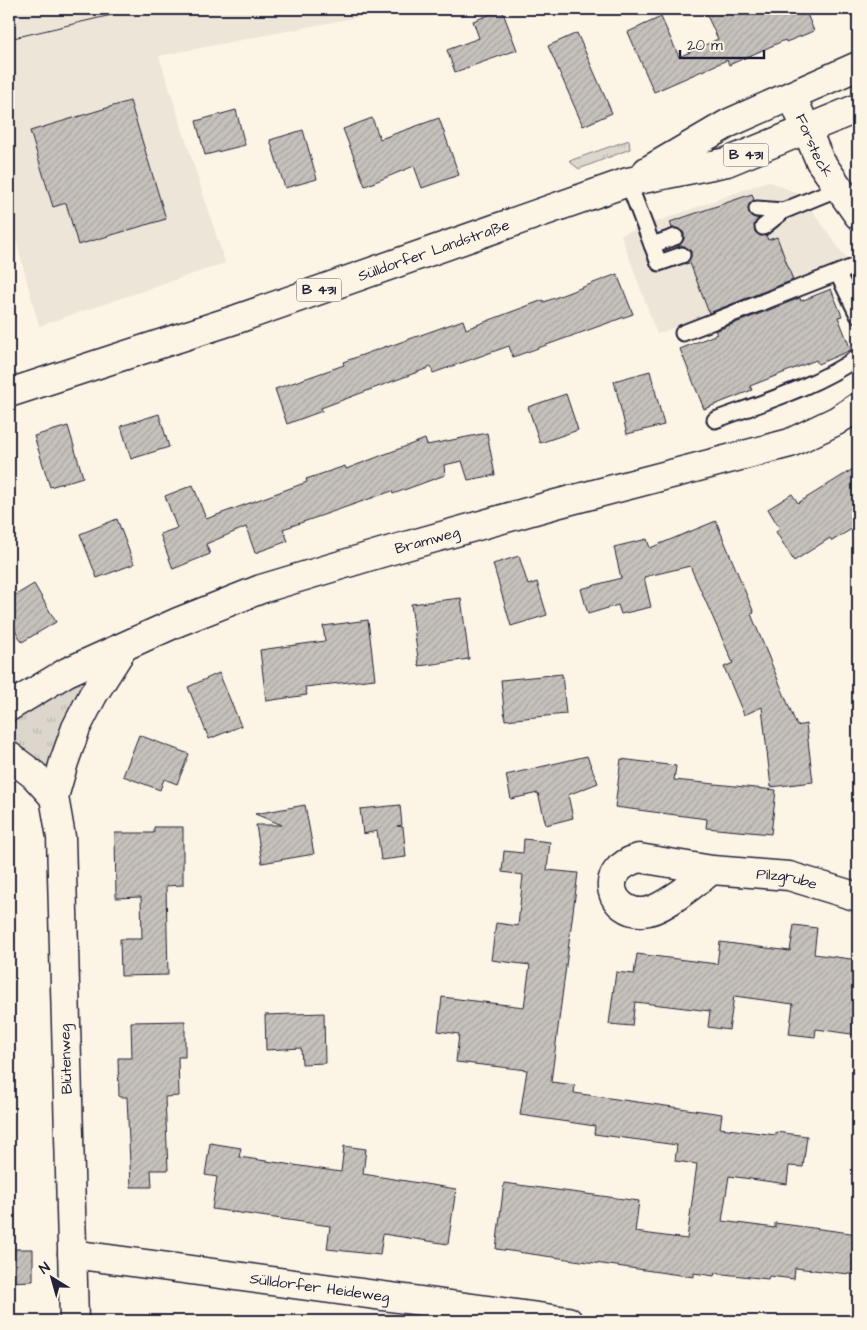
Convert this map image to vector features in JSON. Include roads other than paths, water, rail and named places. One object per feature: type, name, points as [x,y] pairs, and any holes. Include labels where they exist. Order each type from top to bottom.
[{"type":"street","name":"Sülldorfer Landstraße","points":[[628,182],[729,123],[858,66]]},
{"type":"street","name":"Forsteck","points":[[792,96],[820,161],[858,215]]},
{"type":"street","name":"Sülldorfer Landstraße","points":[[9,393],[237,318],[628,182],[727,162],[858,108]]},
{"type":"street","name":"Bramweg","points":[[9,707],[67,672],[178,622],[261,589],[547,506],[790,443],[836,421],[858,407]]},
{"type":"street","name":"Blütenweg","points":[[74,1321],[61,837],[54,797],[76,728],[92,695],[123,648]]},
{"type":"street","points":[[9,756],[34,775],[54,797]]},
{"type":"street","name":"Pilzgrube","points":[[712,870],[789,876],[858,898]]},
{"type":"street","name":"Sülldorfer Heideweg","points":[[72,1254],[568,1321]]},
{"type":"lane","points":[[628,182],[659,263],[682,255]]},
{"type":"lane","points":[[763,226],[783,211],[839,188]]},
{"type":"lane","points":[[757,209],[783,211]]},
{"type":"lane","points":[[652,245],[676,237]]},
{"type":"lane","points":[[683,333],[858,265]]},
{"type":"lane","points":[[838,274],[858,315]]},
{"type":"lane","points":[[715,420],[796,391],[837,371],[858,356]]},
{"type":"tram line","points":[[9,39],[137,9]]}]
